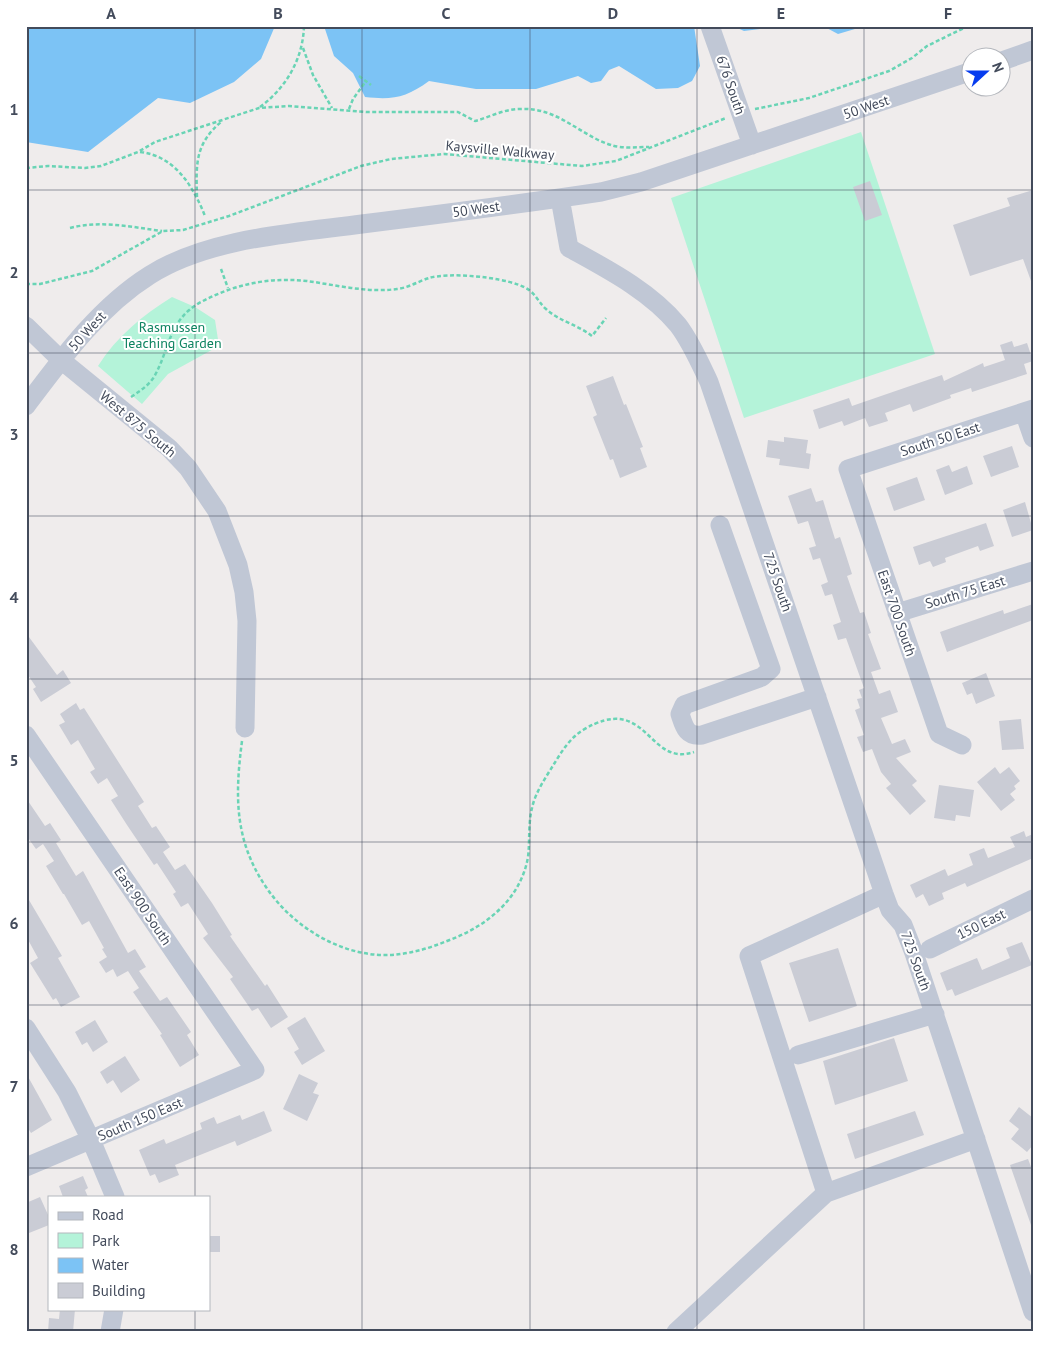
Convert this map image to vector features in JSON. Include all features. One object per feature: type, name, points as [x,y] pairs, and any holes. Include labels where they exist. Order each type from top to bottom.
[{"type":"street","name":"676 South","points":[[710,26],[752,145]]},
{"type":"street","points":[[1012,57],[1033,50]]},
{"type":"street","name":"50 West","points":[[26,406],[61,360],[113,302],[151,274],[204,250],[263,237],[601,192],[641,182],[962,74]]},
{"type":"street","name":"725 South","points":[[560,198],[569,248],[622,278],[658,305],[678,326],[694,351],[709,382],[884,894],[890,910],[903,925],[907,934],[935,1014],[1033,1312]]},
{"type":"street","name":"West 875 South","points":[[26,326],[61,360],[170,448],[188,468],[217,511],[227,533],[244,592],[247,621],[245,728]]},
{"type":"street","points":[[1028,410],[1033,438]]},
{"type":"street","name":"South 50 East","points":[[848,469],[1028,410]]},
{"type":"street","name":"East 700 South","points":[[848,469],[939,734],[962,745]]},
{"type":"street","points":[[720,525],[771,666],[769,671],[762,677],[684,705],[680,714],[689,734],[697,736],[817,696]]},
{"type":"street","name":"South 75 East","points":[[897,613],[1033,571]]},
{"type":"street","name":"East 900 South","points":[[28,738],[255,1070]]},
{"type":"street","points":[[826,1193],[749,956],[884,894]]},
{"type":"street","name":"150 East","points":[[930,949],[1033,899]]},
{"type":"street","points":[[798,1055],[935,1014]]},
{"type":"street","points":[[26,1028],[67,1092],[91,1140],[115,1196]]},
{"type":"street","name":"South 150 East","points":[[26,1167],[255,1070]]},
{"type":"street","points":[[676,1332],[826,1193],[976,1140]]},
{"type":"street","points":[[110,1332],[114,1310]]},
{"type":"path","points":[[26,168],[48,166],[85,168],[101,166],[138,152],[155,142],[258,108],[276,95],[288,79],[302,46],[304,26]]},
{"type":"path","name":"Kaysville Walkway","points":[[26,284],[40,284],[92,271],[163,232],[183,230],[229,216],[361,166],[391,159],[444,154],[582,166],[616,161],[741,113],[848,87],[889,71],[912,58],[926,46],[968,26]]},
{"type":"path","points":[[302,46],[312,75],[332,108]]},
{"type":"path","points":[[359,76],[371,85]]},
{"type":"path","points":[[349,109],[353,99],[366,81]]},
{"type":"path","points":[[258,108],[332,108],[410,113],[458,112],[475,121],[521,108],[539,111],[567,120],[595,138],[613,146],[653,147]]},
{"type":"path","points":[[197,196],[197,156],[210,131],[224,120]]},
{"type":"path","points":[[138,152],[152,154],[174,167],[197,196],[205,216]]},
{"type":"path","points":[[70,228],[85,224],[118,225],[163,232]]},
{"type":"path","points":[[221,269],[228,289]]},
{"type":"path","points":[[118,406],[145,387],[154,377],[166,345],[186,313],[201,302],[228,289],[271,280],[307,281],[336,287],[398,289],[430,278],[457,275],[519,285],[537,295],[544,308],[552,314],[579,326],[592,336],[606,318]]},
{"type":"path","points":[[245,728],[238,773],[239,824],[250,858],[271,895],[295,921],[323,938],[354,950],[394,956],[418,951],[463,934],[500,911],[518,883],[527,859],[531,809],[534,799],[560,754],[577,735],[602,722],[623,719],[637,724],[660,747],[685,753],[703,746],[709,739],[709,732]]},
{"type":"green space","points":[[861,132],[935,354],[744,418],[671,198]]},
{"type":"green space","name":"Rasmussen Teaching Garden","points":[[172,297],[195,307],[215,320],[219,346],[168,374],[142,404],[98,366],[105,355],[131,327]]},
{"type":"water","points":[[26,26],[275,26],[261,59],[234,82],[190,103],[158,98],[88,152],[26,142]]},
{"type":"water","points":[[324,26],[694,26],[700,66],[692,81],[678,88],[656,89],[619,66],[609,70],[601,81],[591,83],[578,76],[536,89],[476,89],[429,81],[413,91],[391,98],[365,97],[353,73],[334,56]]},
{"type":"water","points":[[733,26],[784,26],[744,31]]},
{"type":"water","points":[[823,26],[865,26],[838,34]]},
{"type":"building","points":[[870,181],[882,215],[865,221],[853,187]]},
{"type":"building","points":[[1033,190],[1033,281],[1031,281],[1023,259],[970,276],[953,225],[1010,206],[1007,198]]},
{"type":"building","points":[[1012,341],[1014,347],[1027,343],[1033,361],[1024,364],[1027,374],[972,392],[971,388],[950,395],[951,398],[913,412],[910,404],[885,413],[888,421],[869,427],[865,418],[844,426],[842,421],[819,429],[813,410],[849,398],[852,406],[942,375],[944,381],[983,363],[984,367],[1005,360],[1000,345]]},
{"type":"building","points":[[613,376],[643,447],[640,448],[647,467],[620,478],[613,459],[610,460],[593,417],[597,415],[586,386]]},
{"type":"building","points":[[784,437],[808,440],[806,453],[811,454],[809,469],[779,465],[780,459],[766,457],[768,440],[784,442]]},
{"type":"building","points":[[1012,446],[1019,467],[991,477],[983,456]]},
{"type":"building","points":[[949,465],[952,472],[967,466],[973,484],[945,495],[936,470]]},
{"type":"building","points":[[917,477],[925,500],[894,511],[886,488]]},
{"type":"building","points":[[811,488],[816,502],[823,500],[835,539],[840,537],[844,549],[852,574],[847,576],[860,613],[864,612],[871,633],[868,634],[881,669],[871,672],[879,694],[890,690],[898,712],[881,718],[892,744],[905,739],[911,752],[896,758],[917,781],[912,785],[926,801],[910,815],[886,788],[891,784],[881,772],[872,749],[863,752],[857,737],[864,735],[855,710],[860,708],[857,699],[862,698],[859,690],[864,688],[846,638],[838,640],[833,625],[841,622],[832,594],[825,596],[821,585],[828,582],[820,558],[813,560],[809,548],[816,546],[808,521],[798,524],[788,496]]},
{"type":"building","points":[[1025,502],[1033,530],[1012,537],[1003,510]]},
{"type":"building","points":[[986,523],[994,546],[980,551],[978,546],[945,558],[946,562],[933,567],[930,561],[919,565],[913,547]]},
{"type":"building","points":[[1033,604],[1033,620],[947,652],[940,632],[1003,610],[1004,614]]},
{"type":"building","points":[[26,633],[57,675],[63,670],[71,683],[41,702],[33,689],[36,687],[26,672]]},
{"type":"building","points":[[986,673],[995,696],[976,704],[972,693],[967,695],[962,683]]},
{"type":"building","points":[[76,703],[80,710],[84,708],[144,802],[138,806],[152,828],[156,826],[170,847],[163,852],[175,870],[185,864],[232,935],[230,936],[265,986],[267,984],[288,1017],[271,1028],[258,1008],[252,1011],[230,979],[233,977],[203,938],[208,934],[188,903],[181,907],[173,894],[176,892],[157,863],[154,865],[127,825],[111,800],[118,796],[107,778],[98,784],[90,772],[95,769],[78,740],[71,745],[59,725],[65,722],[60,714]]},
{"type":"building","points":[[1021,719],[1024,749],[1002,750],[999,721]]},
{"type":"building","points":[[995,767],[1000,774],[1009,767],[1020,781],[1014,786],[1016,789],[1010,794],[1015,800],[1001,811],[977,782]]},
{"type":"building","points":[[939,785],[974,790],[970,817],[956,815],[955,821],[934,818]]},
{"type":"building","points":[[26,798],[45,826],[50,823],[61,840],[56,843],[76,876],[83,871],[128,953],[135,949],[146,967],[139,971],[160,1001],[167,997],[191,1032],[187,1035],[199,1055],[180,1067],[160,1035],[162,1034],[133,992],[139,988],[128,971],[117,977],[113,969],[106,973],[99,962],[107,957],[89,921],[82,925],[46,866],[54,861],[43,844],[36,849],[26,835]]},
{"type":"building","points":[[1024,831],[1026,837],[1033,834],[1033,858],[967,887],[965,883],[942,893],[944,899],[929,906],[923,894],[916,898],[910,885],[945,869],[948,876],[973,865],[969,854],[984,848],[988,858],[1015,847],[1010,837]]},
{"type":"building","points":[[26,895],[62,956],[58,958],[80,997],[61,1007],[56,998],[53,1000],[30,963],[38,958],[26,936]]},
{"type":"building","points":[[1022,942],[1032,965],[955,996],[952,989],[947,991],[940,973],[977,958],[982,970],[1010,958],[1006,948]]},
{"type":"building","points":[[838,948],[857,1006],[809,1022],[789,963]]},
{"type":"building","points":[[305,1017],[325,1051],[302,1065],[294,1052],[299,1049],[287,1028]]},
{"type":"building","points":[[95,1020],[108,1042],[93,1052],[87,1042],[82,1045],[75,1032]]},
{"type":"building","points":[[894,1038],[908,1081],[835,1105],[823,1061]]},
{"type":"building","points":[[125,1056],[140,1080],[121,1093],[113,1080],[107,1084],[100,1072]]},
{"type":"building","points":[[26,1073],[52,1120],[31,1133],[26,1125]]},
{"type":"building","points":[[299,1074],[318,1083],[313,1093],[319,1095],[307,1121],[283,1109]]},
{"type":"building","points":[[1019,1107],[1033,1118],[1033,1145],[1027,1152],[1011,1139],[1019,1129],[1009,1121]]},
{"type":"building","points":[[264,1111],[272,1131],[237,1146],[235,1141],[175,1165],[179,1175],[159,1183],[155,1174],[150,1176],[139,1150],[164,1139],[166,1144],[202,1129],[200,1123],[214,1117],[217,1124],[240,1115],[242,1120]]},
{"type":"building","points":[[915,1111],[924,1135],[855,1159],[847,1134]]},
{"type":"building","points":[[1028,1159],[1033,1172],[1031,1225],[1010,1165]]},
{"type":"building","points":[[83,1176],[88,1188],[85,1190],[88,1196],[63,1196],[59,1186]]},
{"type":"building","points":[[40,1197],[48,1215],[48,1225],[29,1233],[26,1226],[26,1203]]},
{"type":"building","points":[[210,1236],[220,1236],[220,1252],[210,1252]]},
{"type":"building","points":[[60,1310],[75,1310],[73,1332],[48,1332],[49,1318],[59,1319]]}]
